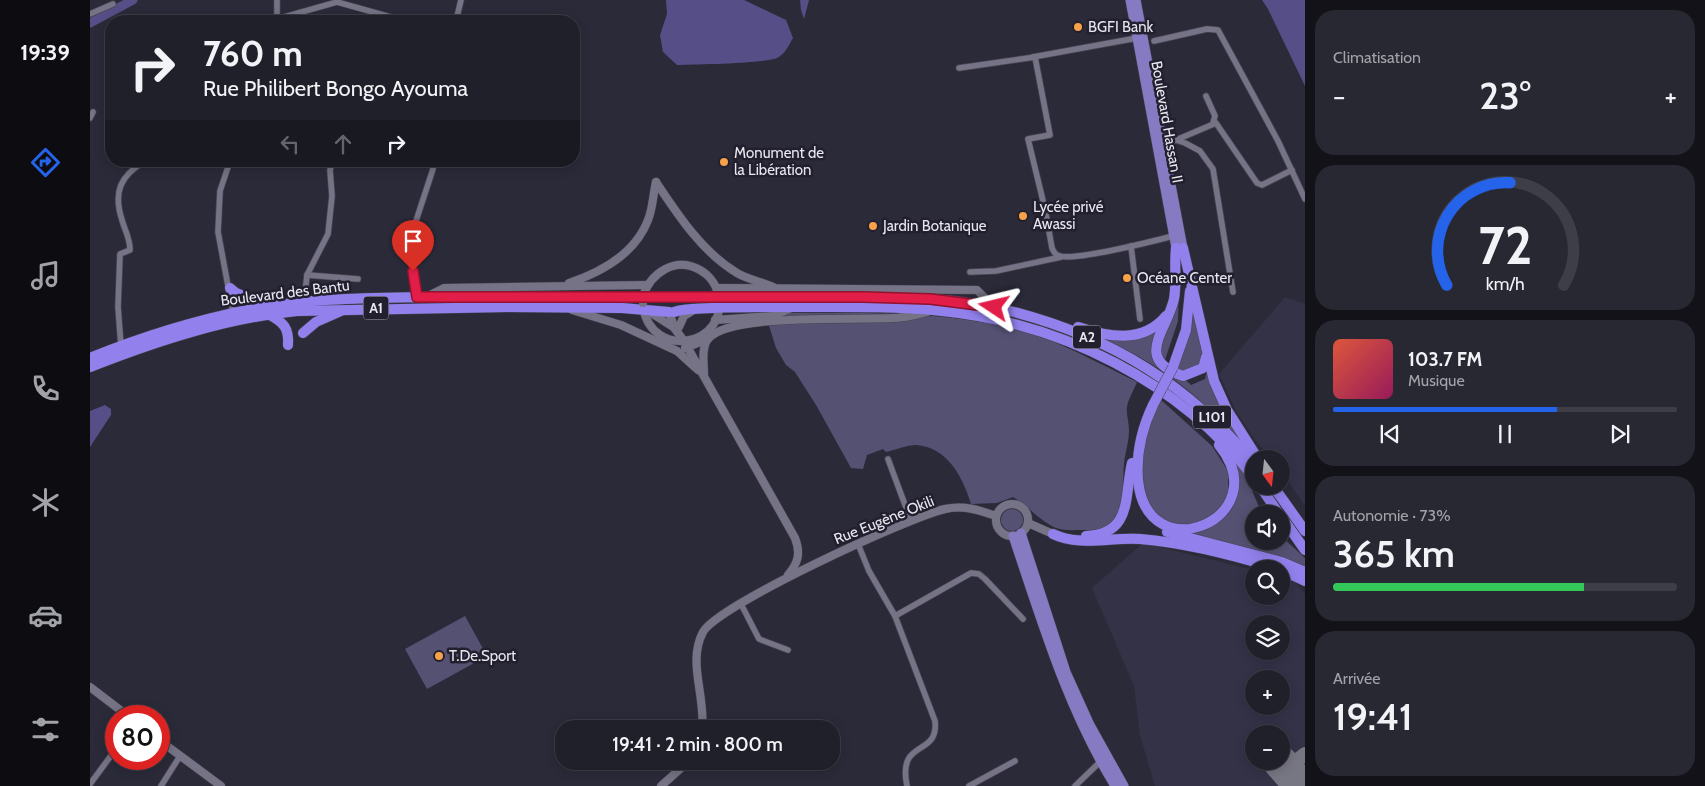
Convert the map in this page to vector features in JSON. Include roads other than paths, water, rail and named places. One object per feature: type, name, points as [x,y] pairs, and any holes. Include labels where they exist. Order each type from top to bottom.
[{"type":"highway","points":[[1179,248],[1175,287],[1170,310],[1155,345],[1160,362],[1179,374],[1186,376],[1203,368],[1206,353]]},
{"type":"highway","points":[[1179,248],[1206,353],[1223,403],[1252,450]]},
{"type":"highway","points":[[1053,534],[1094,535],[1112,527],[1124,514],[1137,432],[1170,366],[1179,334],[1183,307],[1179,248]]},
{"type":"highway","points":[[230,288],[269,311],[280,320],[286,327],[288,345]]},
{"type":"highway","name":"Boulevard des Bantu","points":[[90,368],[174,338],[304,302],[330,299],[421,297],[643,303],[697,309],[718,298],[793,307],[936,310],[996,320],[1058,337],[1103,357],[1159,389],[1186,410]]},
{"type":"highway","name":"Boulevard des Bantu","points":[[90,358],[175,327],[233,313],[561,302],[622,308],[643,303],[654,297],[923,298],[999,308],[1081,334],[1164,378]]},
{"type":"highway","points":[[561,302],[672,306],[718,298]]},
{"type":"highway","points":[[999,308],[1025,311],[1117,336],[1133,335],[1151,329],[1165,318],[1170,310]]},
{"type":"highway","points":[[302,333],[316,322],[345,309]]},
{"type":"highway","name":"L101","points":[[1164,378],[1193,400],[1218,423],[1245,453]]},
{"type":"highway","points":[[1150,404],[1138,455],[1140,493],[1147,510],[1160,522],[1173,528],[1188,530],[1207,525],[1221,515],[1231,501],[1234,483],[1233,470],[1224,453],[1186,410]]},
{"type":"highway","points":[[1186,410],[1225,444],[1245,467]]},
{"type":"highway","points":[[1132,463],[1132,478],[1137,501],[1147,517],[1158,528],[1184,538],[1282,562],[1305,572]]},
{"type":"highway","points":[[1280,495],[1305,530]]},
{"type":"highway","points":[[1290,529],[1305,550]]},
{"type":"highway","points":[[1053,534],[1079,540],[1139,539],[1170,543],[1245,561]]},
{"type":"highway","points":[[1290,574],[1305,582]]},
{"type":"main road","name":"Boulevard Hassan II","points":[[1130,0],[1140,37],[1146,49],[1179,248]]},
{"type":"main road","name":"Boulevard Hassan II","points":[[1136,0],[1140,37],[1173,236],[1179,248]]},
{"type":"main road","points":[[1140,37],[1154,41],[1146,49]]},
{"type":"main road","points":[[563,285],[587,277],[614,264],[636,242],[648,220],[656,182],[676,212],[709,251],[738,273],[777,288]]},
{"type":"main road","points":[[670,348],[685,342],[703,335],[715,320],[718,298],[710,278],[700,270],[689,266],[677,265],[665,268],[654,275],[647,285],[643,303],[646,321],[654,331],[664,338],[685,342],[708,339],[724,329],[787,320],[904,318],[936,310]]},
{"type":"main road","points":[[421,297],[444,288],[647,285]]},
{"type":"main road","points":[[718,298],[777,288],[977,290],[999,308]]},
{"type":"main road","points":[[561,302],[621,325],[677,351],[704,375]]},
{"type":"main road","points":[[672,306],[677,328],[790,529],[799,554],[797,564],[785,579]]},
{"type":"main road","points":[[715,320],[774,316],[793,307]]},
{"type":"main road","points":[[622,308],[657,315],[677,328]]},
{"type":"main road","points":[[677,328],[684,316],[697,309]]},
{"type":"main road","points":[[704,375],[704,351],[708,339]]},
{"type":"main road","points":[[1017,535],[999,530],[996,516],[1006,505],[1016,505],[1026,514],[1028,523]]},
{"type":"main road","name":"Rue Eugène Okili","points":[[702,720],[703,705],[697,664],[700,639],[708,625],[741,604],[813,564],[911,521],[938,511],[958,507],[975,509],[996,516]]},
{"type":"main road","points":[[1028,523],[1053,534]]},
{"type":"main road","points":[[1017,535],[1028,523]]},
{"type":"main road","points":[[1017,535],[1060,677],[1101,762],[1115,786]]},
{"type":"main road","points":[[1017,535],[1066,672],[1090,725],[1124,786]]},
{"type":"main road","points":[[799,554],[813,564]]},
{"type":"main road","points":[[90,687],[114,705]]},
{"type":"main road","points":[[170,748],[221,786]]},
{"type":"main road","points":[[661,786],[679,770]]},
{"type":"street","points":[[277,0],[277,15]]},
{"type":"street","points":[[457,15],[460,0]]},
{"type":"street","points":[[294,15],[337,2],[384,15]]},
{"type":"street","points":[[90,14],[113,4]]},
{"type":"street","points":[[1154,41],[1207,29],[1218,30],[1305,198]]},
{"type":"street","points":[[959,68],[1034,57],[1140,37]]},
{"type":"street","points":[[1034,57],[1050,135],[1028,138],[1052,248],[1061,257]]},
{"type":"street","points":[[1206,96],[1215,116],[1213,123]]},
{"type":"street","points":[[1163,144],[1213,123],[1220,126],[1257,183],[1262,185],[1292,170]]},
{"type":"street","points":[[1176,140],[1200,151],[1214,171],[1233,292]]},
{"type":"street","points":[[121,346],[118,307],[120,254],[130,250],[129,235],[121,217],[118,193],[126,175],[136,167]]},
{"type":"street","points":[[228,167],[220,192],[218,225],[220,246],[230,288],[233,313]]},
{"type":"street","points":[[304,302],[307,275],[328,234],[332,196],[331,167]]},
{"type":"street","points":[[421,297],[412,257],[413,233],[433,167]]},
{"type":"street","points":[[970,272],[996,271],[1061,257],[1131,246],[1173,236]]},
{"type":"street","points":[[1131,246],[1140,319]]},
{"type":"street","points":[[307,275],[358,278]]},
{"type":"street","points":[[888,459],[911,521]]},
{"type":"street","points":[[858,544],[868,571],[895,616],[929,702],[936,732],[929,744],[913,751],[907,758],[905,771],[907,786]]},
{"type":"street","points":[[895,616],[971,573],[979,574],[985,579],[1023,619]]},
{"type":"street","points":[[741,604],[759,639],[788,650]]},
{"type":"street","points":[[161,786],[180,756]]},
{"type":"street","points":[[969,786],[1015,761]]},
{"type":"street","points":[[1075,786],[1101,762]]},
{"type":"street","points":[[90,784],[105,764]]},
{"type":"waterway","points":[[90,23],[133,0]]},
{"type":"place","name":"BGFI Bank","points":[[1078,27]]},
{"type":"place","name":"Monument de la Libération","points":[[724,162]]},
{"type":"place","name":"Lycée privé Awassi","points":[[1023,216]]},
{"type":"place","name":"Jardin Botanique","points":[[873,226]]},
{"type":"place","name":"Océane Center","points":[[1127,278]]},
{"type":"place","name":"T.De.Sport","points":[[439,656]]}]
